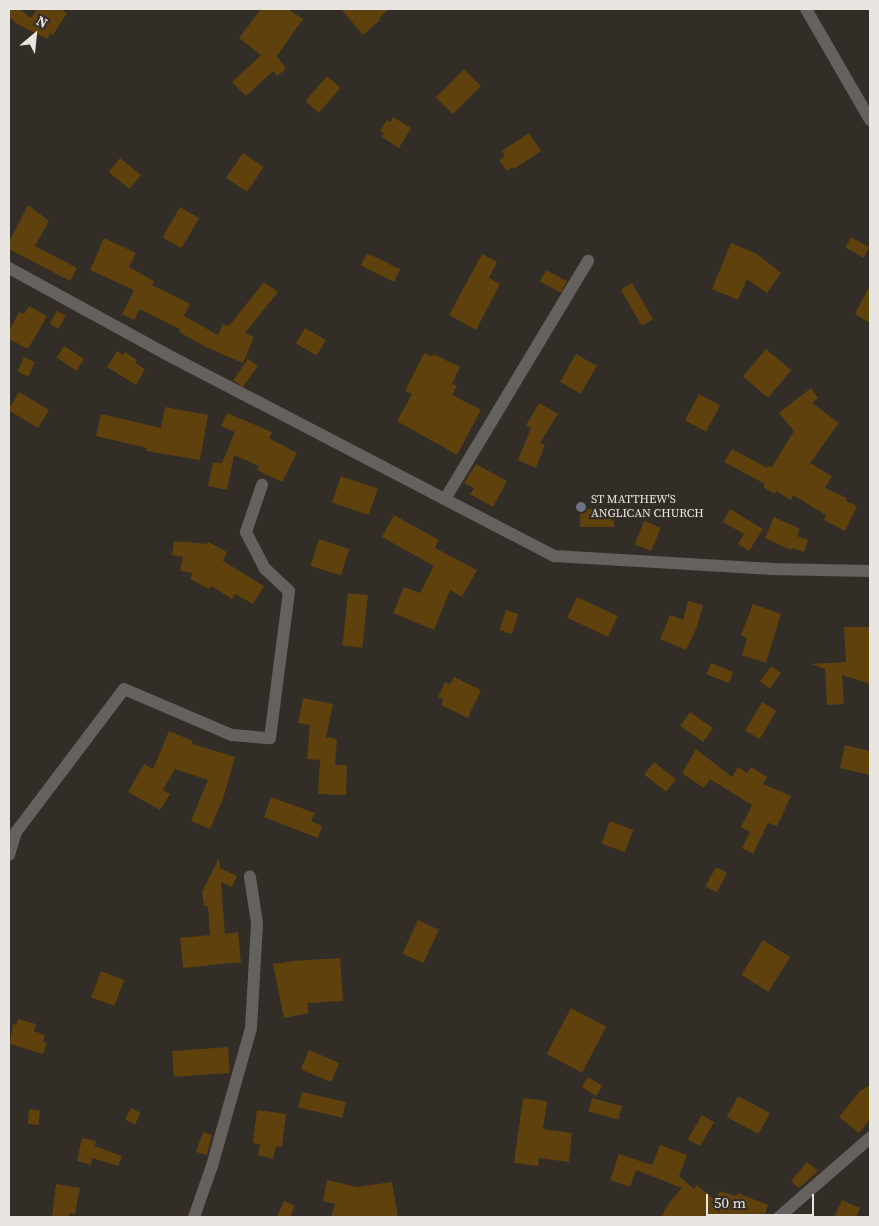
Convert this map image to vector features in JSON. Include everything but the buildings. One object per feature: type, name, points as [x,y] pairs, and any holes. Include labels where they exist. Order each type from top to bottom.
[{"type":"street","points":[[806,9],[870,120]]},
{"type":"street","points":[[445,499],[588,261]]},
{"type":"street","points":[[9,268],[164,353],[554,556],[770,569],[870,572]]},
{"type":"street","points":[[9,855],[16,832],[124,689],[232,735],[270,738],[289,591],[265,569],[246,532],[262,485]]},
{"type":"street","points":[[194,1217],[212,1166],[251,1028],[257,923],[250,877]]},
{"type":"street","points":[[779,1217],[870,1138]]},
{"type":"place","name":"ST MATTHEW'S ANGLICAN CHURCH","points":[[581,507]]}]
